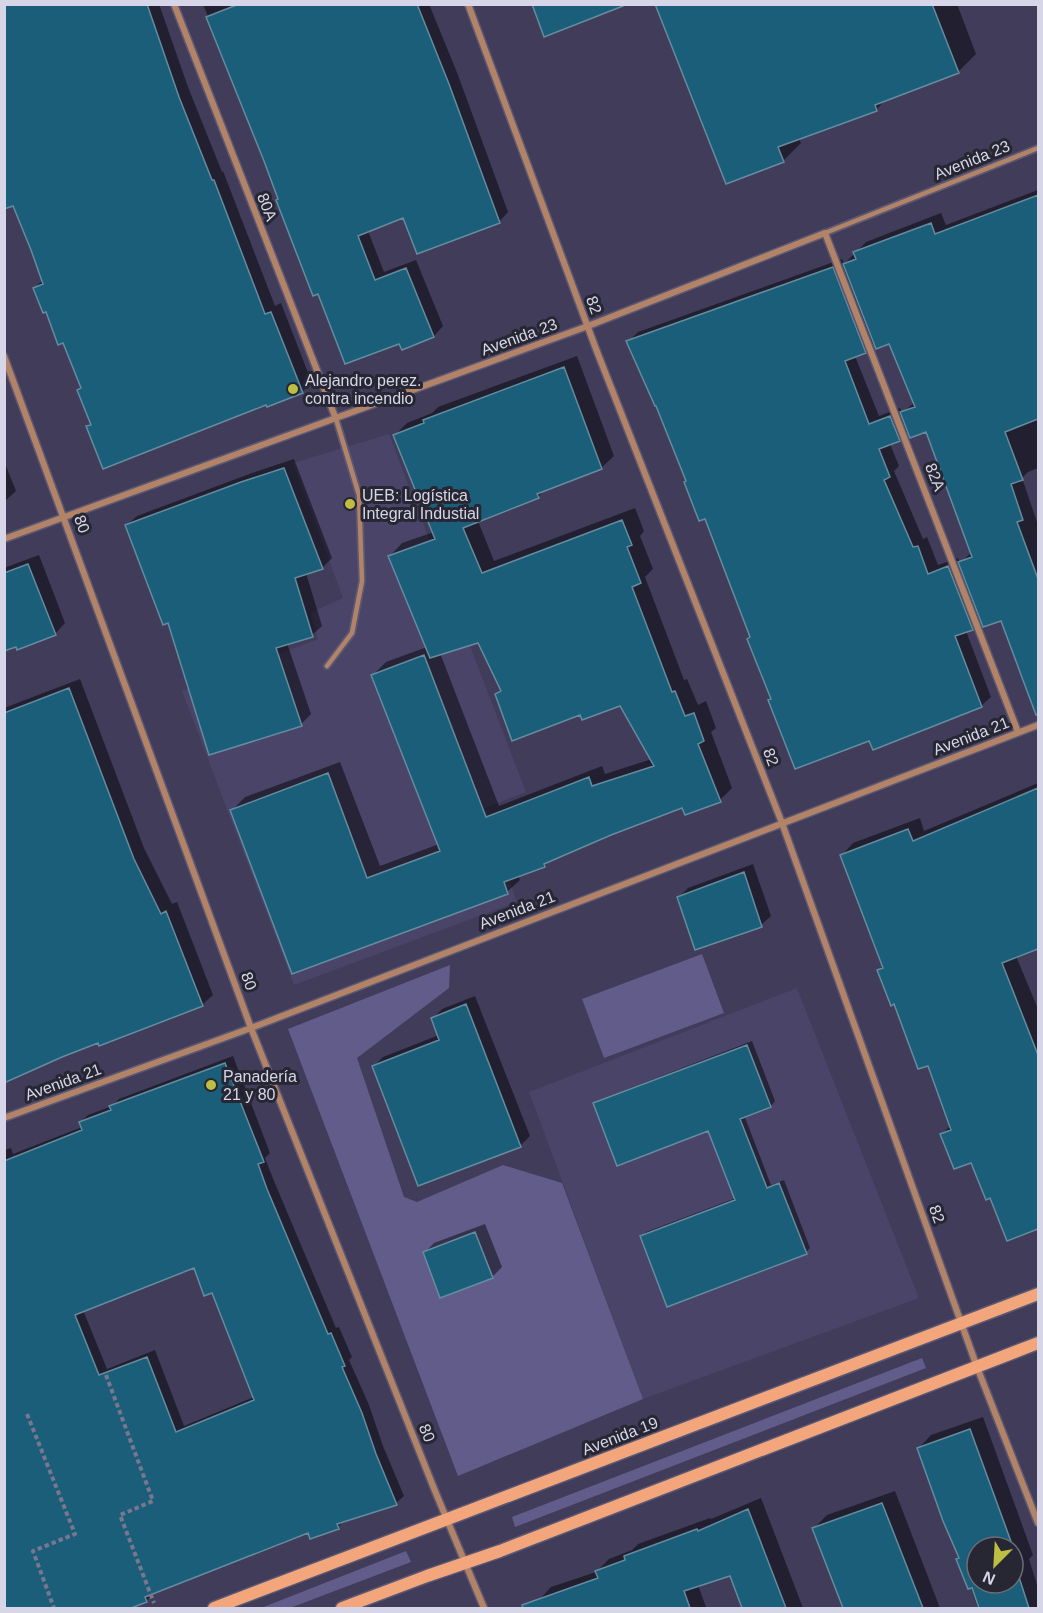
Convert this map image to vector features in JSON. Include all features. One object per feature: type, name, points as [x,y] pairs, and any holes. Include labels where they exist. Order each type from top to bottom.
[{"type":"main road","name":"Avenida 19","points":[[214,1608],[1038,1294]]},
{"type":"main road","points":[[342,1608],[465,1563],[1038,1342]]},
{"type":"street","name":"80A","points":[[174,4],[336,419]]},
{"type":"street","name":"82","points":[[468,4],[588,326],[782,823],[977,1367],[1038,1523]]},
{"type":"street","name":"Avenida 23","points":[[4,538],[588,326],[825,233]]},
{"type":"street","name":"82A","points":[[825,233],[1018,732]]},
{"type":"street","name":"80","points":[[4,356],[251,1028],[484,1608]]},
{"type":"street","name":"Avenida 21","points":[[4,1118],[251,1028],[1038,725]]},
{"type":"lane","name":"Avenida 23","points":[[825,233],[1038,148]]},
{"type":"lane","points":[[327,666],[352,633],[362,581],[359,495],[336,419]]},
{"type":"path","points":[[106,1374],[153,1501],[120,1515],[154,1603]]},
{"type":"path","points":[[27,1414],[75,1534],[33,1551],[54,1608]]},
{"type":"shaded area","points":[[389,434],[526,792],[485,808],[517,902],[294,985],[182,691],[318,639],[311,612],[343,598],[293,463]]},
{"type":"shaded area","points":[[702,954],[724,1013],[604,1058],[582,999]]},
{"type":"shaded area","points":[[450,965],[449,988],[357,1058],[404,1197],[417,1202],[503,1165],[562,1183],[643,1399],[458,1476],[288,1029]]},
{"type":"shaded area","points":[[797,988],[919,1298],[643,1399],[529,1092]]},
{"type":"shaded area","points":[[922,1358],[926,1368],[515,1527],[512,1517]]},
{"type":"shaded area","points":[[406,1551],[411,1562],[290,1608],[261,1608]]},
{"type":"building","points":[[4,4],[147,4],[179,97],[212,180],[214,180],[265,314],[271,312],[303,393],[267,407],[266,405],[103,469],[86,426],[91,425],[77,390],[81,388],[63,343],[58,345],[46,312],[43,313],[33,288],[43,284],[31,250],[13,206],[4,209]]},
{"type":"building","points":[[239,4],[417,4],[500,223],[417,254],[403,218],[358,236],[375,280],[406,268],[434,337],[402,350],[399,344],[345,364],[318,294],[313,296],[276,200],[278,199],[264,161],[206,17]]},
{"type":"building","points":[[532,4],[622,4],[623,6],[544,37]]},
{"type":"building","points":[[655,4],[932,4],[959,73],[875,105],[877,111],[778,147],[784,162],[726,184]]},
{"type":"building","points":[[1038,195],[1038,419],[1005,432],[1023,480],[1011,484],[1023,520],[1017,522],[1038,579],[1038,714],[1036,715],[1001,621],[983,627],[958,562],[972,557],[926,432],[910,438],[900,412],[915,407],[889,344],[876,349],[843,264],[856,259],[853,252],[931,223],[935,234]]},
{"type":"building","points":[[833,267],[866,353],[845,361],[869,424],[890,416],[900,441],[879,449],[890,477],[884,480],[913,547],[918,546],[928,574],[948,566],[973,630],[955,636],[982,707],[873,750],[869,741],[795,769],[747,639],[750,637],[705,519],[699,521],[684,482],[686,481],[656,406],[626,341]]},
{"type":"building","points":[[564,367],[602,469],[537,494],[539,498],[463,528],[482,573],[622,520],[632,545],[627,547],[641,583],[632,587],[672,692],[675,691],[685,716],[694,713],[704,741],[698,744],[721,802],[685,815],[682,808],[611,835],[544,864],[545,867],[504,882],[508,894],[292,974],[230,810],[328,773],[367,878],[440,851],[371,675],[424,655],[486,817],[589,777],[592,786],[654,766],[620,706],[582,720],[580,715],[512,741],[495,694],[501,691],[478,643],[430,658],[388,556],[435,539],[393,435],[424,423],[423,420]]},
{"type":"building","points":[[284,468],[323,569],[295,578],[313,637],[276,648],[302,726],[209,755],[168,623],[163,625],[125,525]]},
{"type":"building","points":[[28,564],[56,635],[17,650],[16,647],[4,651],[4,573]]},
{"type":"building","points":[[69,688],[134,859],[161,914],[166,911],[203,1006],[99,1046],[98,1043],[4,1083],[4,713]]},
{"type":"building","points":[[1038,788],[1038,949],[1002,963],[1038,1055],[1038,1229],[1007,1241],[990,1198],[986,1200],[971,1163],[954,1169],[940,1134],[951,1130],[928,1066],[918,1069],[894,1004],[891,1006],[877,970],[883,968],[840,855],[908,829],[913,841]]},
{"type":"building","points":[[744,872],[762,927],[695,950],[677,897]]},
{"type":"building","points":[[466,1004],[521,1147],[418,1186],[372,1066],[439,1040],[431,1018]]},
{"type":"building","points":[[747,1045],[771,1107],[740,1119],[767,1188],[779,1183],[807,1254],[667,1307],[640,1236],[735,1200],[708,1131],[617,1166],[593,1103]]},
{"type":"building","points":[[225,1063],[264,1162],[258,1164],[267,1189],[328,1334],[331,1333],[345,1366],[342,1367],[397,1505],[337,1524],[339,1529],[310,1539],[308,1533],[145,1597],[147,1602],[131,1608],[4,1608],[4,1161],[82,1130],[79,1122],[111,1110],[109,1106]],"holes":[[[194,1268],[204,1296],[212,1293],[254,1400],[176,1432],[147,1357],[99,1375],[75,1315]]]},
{"type":"building","points":[[475,1232],[493,1278],[440,1298],[423,1252]]},
{"type":"building","points":[[970,1429],[1009,1535],[965,1535],[965,1582],[956,1559],[959,1558],[917,1448]]},
{"type":"building","points":[[882,1503],[923,1608],[843,1608],[812,1528]]},
{"type":"building","points":[[748,1509],[786,1608],[742,1608],[730,1576],[684,1591],[690,1608],[523,1608],[522,1605],[598,1578],[595,1571],[625,1560],[624,1556],[697,1529],[698,1531]]},
{"type":"building","points":[[974,1595],[1025,1595],[1029,1608],[979,1608]]},
{"type":"place","name":"Alejandro perez. contra incendio","points":[[293,389]]},
{"type":"place","name":"UEB: Logística Integral Industial","points":[[350,504]]},
{"type":"place","name":"Panadería 21 y 80","points":[[211,1085]]}]
